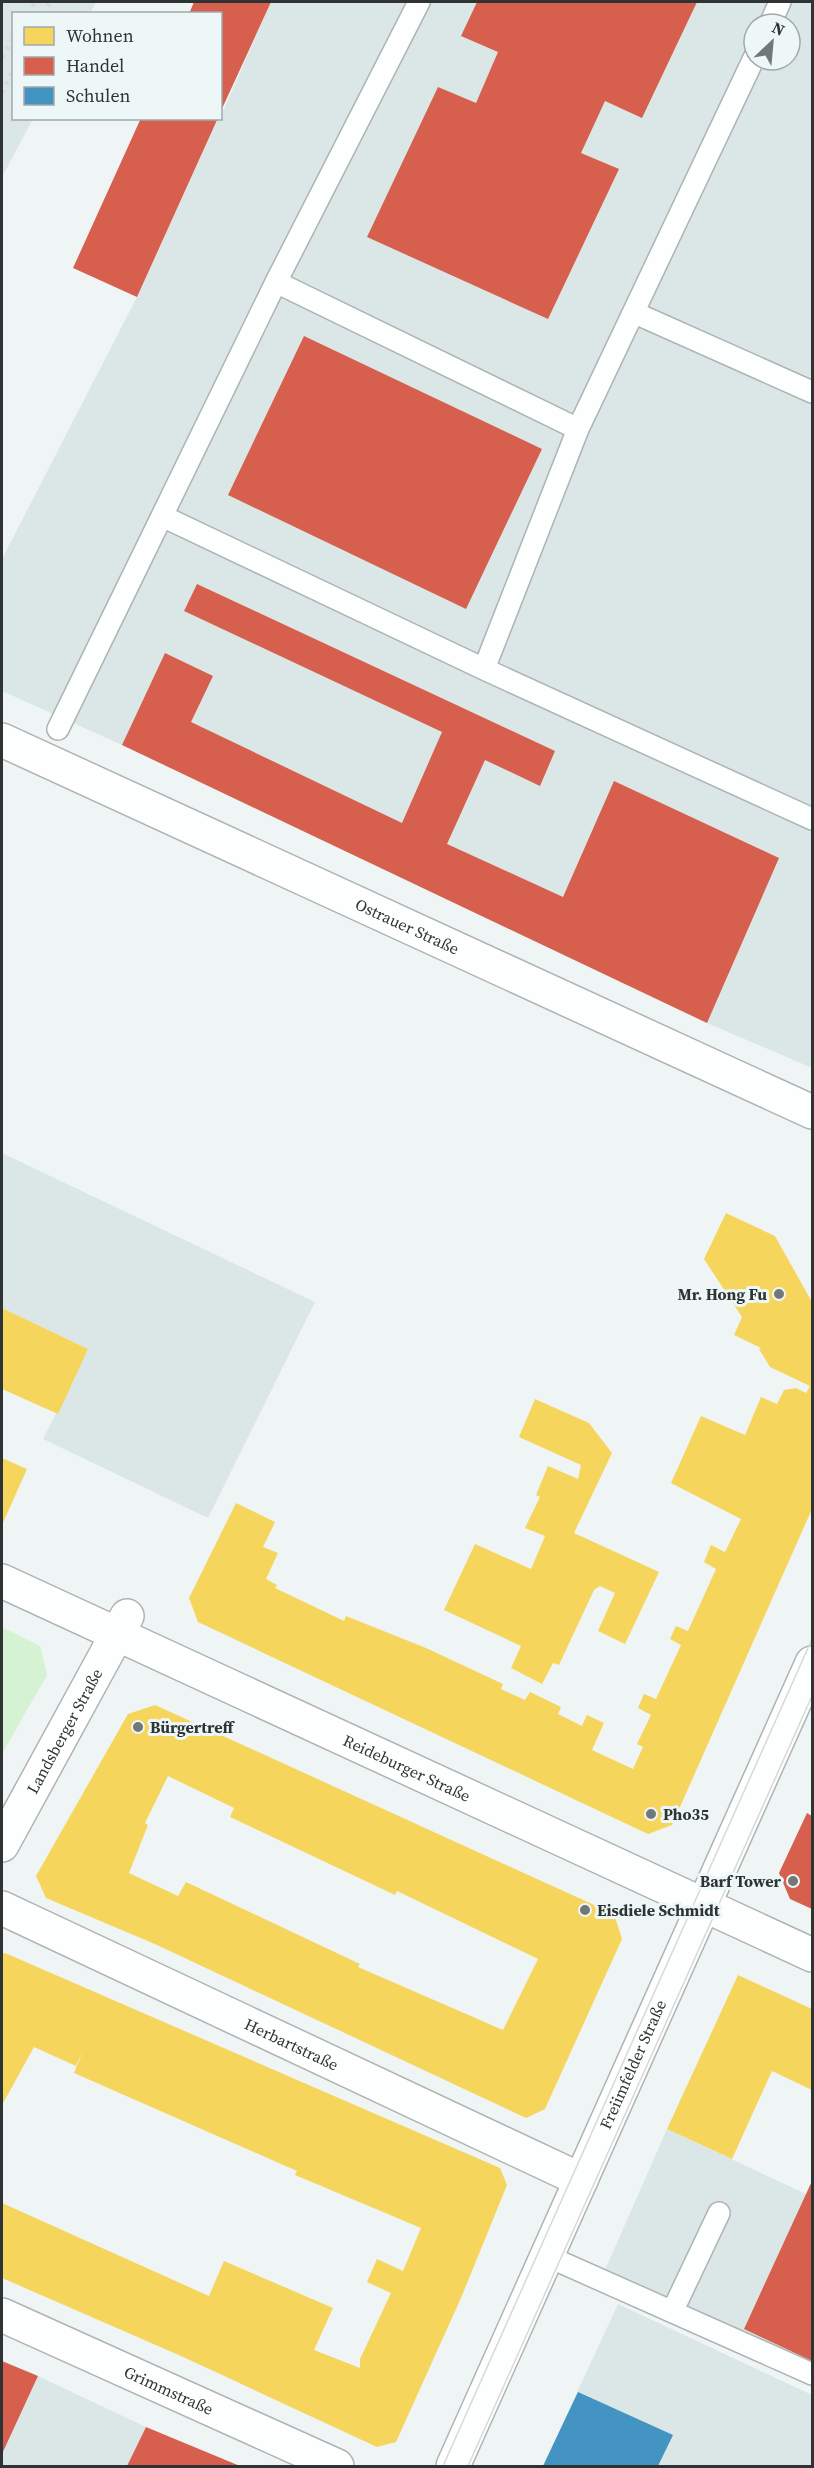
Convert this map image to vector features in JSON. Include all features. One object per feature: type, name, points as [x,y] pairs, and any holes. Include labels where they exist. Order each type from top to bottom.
[{"type":"street","name":"Ostrauer Straße","points":[[2,740],[813,1112]]},
{"type":"street","name":"Reideburger Straße","points":[[2,1581],[122,1625],[704,1905],[813,1955]]},
{"type":"street","name":"Landsberger Straße","points":[[2,1845],[122,1625]]},
{"type":"street","name":"Freiimfelder Straße","points":[[453,2466],[813,1663]]},
{"type":"street","name":"Herbartstraße","points":[[2,1908],[581,2180]]},
{"type":"street","name":"Grimmstraße","points":[[2,2315],[337,2466]]},
{"type":"lane","points":[[58,729],[276,282],[419,2]]},
{"type":"lane","points":[[484,669],[578,429],[635,314],[747,72]]},
{"type":"lane","points":[[276,282],[578,429]]},
{"type":"lane","points":[[635,314],[813,392]]},
{"type":"lane","points":[[162,516],[484,669],[813,819]]},
{"type":"lane","points":[[673,2310],[719,2214]]},
{"type":"lane","points":[[547,2256],[813,2374]]},
{"type":"shaded area","points":[[2,2],[96,2],[91,12],[12,12],[12,120],[32,120],[2,177]]},
{"type":"shaded area","points":[[271,2],[812,2],[812,1068],[707,1023],[122,745],[2,691],[2,559],[137,297],[218,120],[222,120],[222,113]]},
{"type":"shaded area","points":[[2,1153],[315,1302],[208,1518],[43,1439],[88,1349],[2,1308]]},
{"type":"shaded area","points":[[667,2129],[806,2194],[812,2181],[812,2374],[601,2279]]},
{"type":"shaded area","points":[[618,2304],[812,2395],[812,2466],[543,2466]]},
{"type":"shaded area","points":[[38,2376],[146,2427],[127,2466],[2,2466],[2,2454]]},
{"type":"green space","points":[[2,1627],[40,1646],[47,1675],[2,1754]]},
{"type":"building: Wohnen","points":[[726,1213],[775,1236],[812,1302],[812,1509],[672,1825],[648,1834],[198,1622],[189,1598],[236,1503],[275,1522],[263,1547],[278,1553],[266,1579],[277,1585],[275,1588],[344,1621],[346,1616],[426,1648],[503,1684],[501,1689],[525,1700],[530,1692],[561,1707],[558,1714],[582,1726],[587,1715],[604,1723],[592,1750],[633,1769],[643,1747],[637,1744],[651,1715],[638,1708],[644,1694],[656,1699],[681,1645],[670,1639],[676,1626],[688,1631],[716,1569],[704,1562],[711,1545],[725,1552],[741,1519],[671,1483],[701,1416],[745,1435],[761,1397],[777,1404],[784,1390],[796,1388],[806,1393],[810,1386],[770,1367],[759,1349],[761,1348],[734,1335],[742,1317],[704,1259]]},
{"type":"building: Wohnen","points":[[2,1308],[88,1349],[58,1414],[2,1389]]},
{"type":"building: Wohnen","points":[[535,1399],[589,1423],[612,1453],[574,1533],[659,1572],[625,1644],[598,1631],[615,1593],[600,1586],[594,1590],[559,1665],[553,1663],[542,1684],[511,1668],[521,1646],[444,1610],[475,1544],[531,1569],[545,1536],[525,1528],[540,1497],[536,1495],[548,1466],[578,1479],[581,1465],[519,1437]]},
{"type":"building: Wohnen","points":[[2,1458],[27,1469],[2,1525]]},
{"type":"building: Wohnen","points":[[155,1705],[614,1914],[622,1939],[545,2109],[526,2118],[157,1945],[46,1898],[36,1876],[128,1714]],"holes":[[[168,1776],[234,1808],[230,1817],[395,1895],[397,1891],[538,1959],[503,2030],[358,1967],[360,1964],[186,1882],[178,1896],[129,1873],[148,1825],[145,1823]]]},
{"type":"building: Wohnen","points":[[5,1953],[500,2168],[507,2185],[461,2298],[396,2442],[377,2447],[181,2356],[2,2278],[2,2203],[209,2296],[224,2261],[333,2308],[314,2350],[360,2368],[360,2359],[391,2293],[367,2282],[377,2259],[403,2271],[421,2228],[295,2175],[297,2171],[74,2073],[84,2048],[76,2066],[34,2047],[2,2105],[2,1954]]},
{"type":"building: Wohnen","points":[[738,1975],[812,2009],[812,2090],[772,2071],[732,2159],[667,2129]]},
{"type":"building: Handel","points":[[194,2],[271,2],[222,109],[222,12],[190,12]]},
{"type":"building: Handel","points":[[477,2],[697,2],[642,118],[605,101],[581,153],[619,169],[548,319],[367,237],[438,87],[476,103],[498,52],[461,36]]},
{"type":"building: Handel","points":[[140,120],[217,120],[137,297],[73,268]]},
{"type":"building: Handel","points":[[304,336],[542,449],[466,609],[228,495]]},
{"type":"building: Handel","points":[[197,584],[555,751],[540,786],[485,760],[447,844],[563,897],[614,781],[779,858],[707,1023],[122,745],[165,653],[213,676],[191,722],[402,823],[442,732],[184,611]]},
{"type":"building: Handel","points":[[807,1813],[812,1816],[812,1909],[790,1899],[779,1873]]},
{"type":"building: Handel","points":[[812,2181],[812,2361],[744,2329]]},
{"type":"building: Handel","points":[[2,2361],[38,2376],[2,2454]]},
{"type":"building: Handel","points":[[146,2427],[240,2466],[127,2466]]},
{"type":"building: Schulen","points":[[578,2392],[673,2435],[658,2466],[543,2466]]},
{"type":"tram line","points":[[443,2466],[812,1639]]},
{"type":"tram line","points":[[468,2466],[812,1696]]},
{"type":"railway","points":[[29,12],[35,2]]},
{"type":"railway","points":[[44,12],[50,2]]},
{"type":"railway","points":[[2,57],[12,40]]},
{"type":"railway","points":[[2,92],[12,73]]},
{"type":"place","name":"Mr. Hong Fu","points":[[779,1294]]},
{"type":"place","name":"Bürgertreff","points":[[138,1727]]},
{"type":"place","name":"Pho35","points":[[651,1814]]},
{"type":"place","name":"Barf Tower","points":[[793,1881]]},
{"type":"place","name":"Eisdiele Schmidt","points":[[585,1910]]}]
